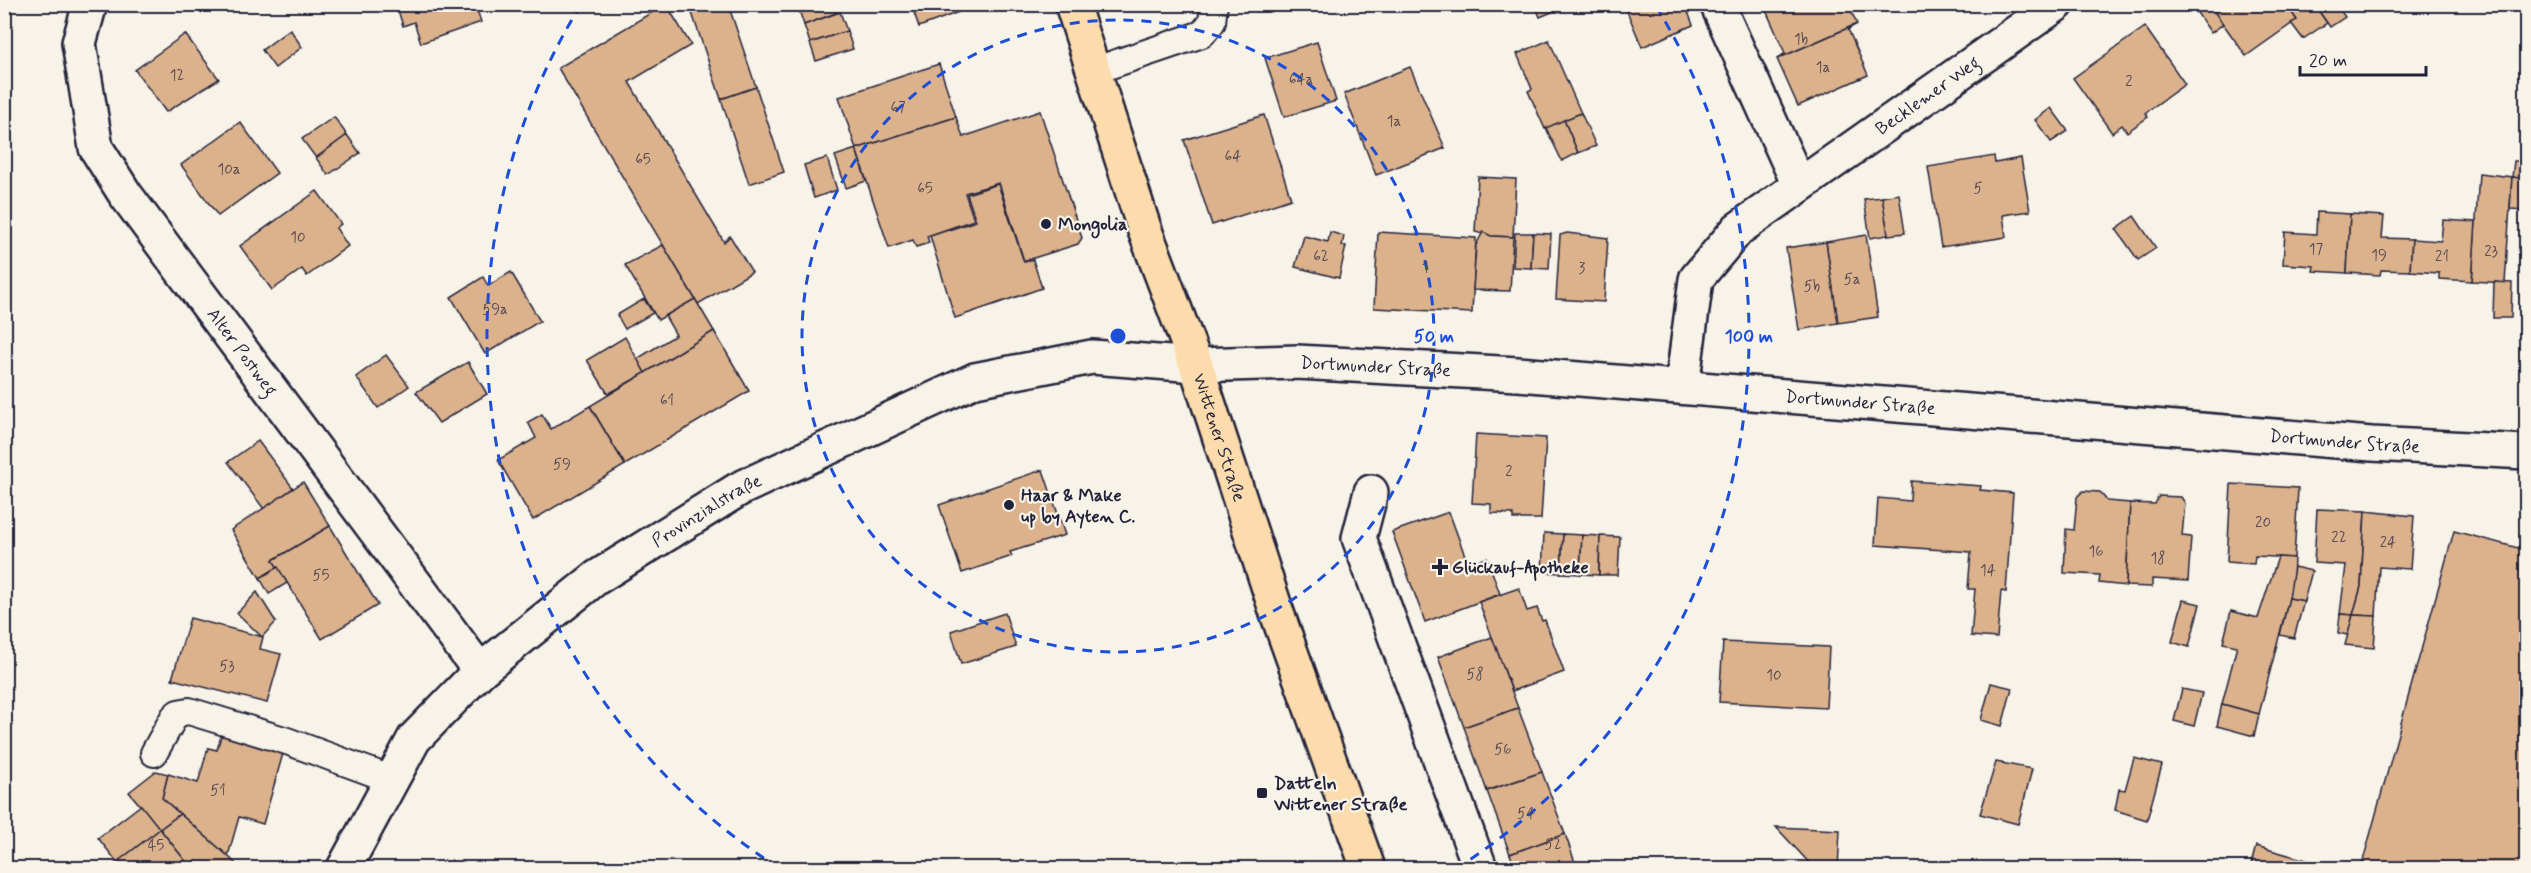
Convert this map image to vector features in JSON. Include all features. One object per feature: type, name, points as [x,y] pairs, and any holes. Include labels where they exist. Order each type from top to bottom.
[{"type":"main road","name":"Alter Postweg","points":[[90,4],[79,43],[96,148],[132,203],[480,671]]},
{"type":"main road","name":"Wittener Straße","points":[[1071,4],[1144,228],[1196,365],[1277,613],[1368,868]]},
{"type":"main road","points":[[1717,4],[1799,185]]},
{"type":"main road","name":"Becklemer Weg","points":[[1682,387],[1696,279],[1738,229],[2057,4]]},
{"type":"main road","name":"Provinzialstraße","points":[[344,868],[414,739],[480,671],[596,578],[740,489],[975,380],[1092,357],[1196,365]]},
{"type":"main road","name":"Dortmunder Straße","points":[[1196,365],[1297,362],[1682,387],[2372,444],[2526,452]]},
{"type":"main road","points":[[1371,492],[1359,538],[1480,868]]},
{"type":"lane","points":[[1093,71],[1202,34],[1212,22],[1214,4]]},
{"type":"lane","points":[[154,753],[174,717],[178,713],[189,711],[287,741],[393,780]]},
{"type":"building","points":[[396,4],[475,4],[481,22],[421,43],[414,22],[403,26]]},
{"type":"building","points":[[666,4],[691,45],[629,82],[724,242],[730,236],[752,272],[698,304],[558,68]]},
{"type":"building","points":[[689,4],[728,4],[756,87],[721,99]]},
{"type":"building","points":[[797,4],[834,4],[836,13],[804,25]]},
{"type":"building","points":[[911,4],[971,4],[972,7],[919,27]]},
{"type":"building","points":[[1535,4],[1549,4],[1552,12],[1540,17]]},
{"type":"building","points":[[1624,4],[1685,4],[1693,25],[1642,47]]},
{"type":"building","points":[[1773,4],[1848,4],[1857,24],[1777,59],[1785,53],[1765,8]]},
{"type":"building","points":[[2191,4],[2209,4],[2223,24],[2211,33]]},
{"type":"building","points":[[2209,4],[2286,4],[2297,20],[2246,56]]},
{"type":"building","points":[[2286,4],[2314,4],[2327,23],[2303,39],[2291,23],[2297,20]]},
{"type":"building","points":[[2314,4],[2336,4],[2345,17],[2330,27]]},
{"type":"building","points":[[840,12],[847,31],[810,43],[804,25]]},
{"type":"building","points":[[1857,24],[1848,29],[1868,75],[1798,106],[1777,59]]},
{"type":"building","points":[[2145,27],[2185,84],[2145,113],[2148,117],[2127,132],[2122,125],[2112,133],[2073,78]]},
{"type":"building","points":[[290,29],[302,47],[275,68],[262,50]]},
{"type":"building","points":[[847,31],[853,49],[816,61],[810,43]]},
{"type":"building","points":[[185,34],[219,79],[166,112],[135,70]]},
{"type":"building","points":[[1549,40],[1581,113],[1545,129],[1528,91],[1532,89],[1517,54]]},
{"type":"building","points":[[1317,42],[1336,101],[1284,117],[1265,58]]},
{"type":"building","points":[[939,64],[956,117],[856,149],[839,97]]},
{"type":"building","points":[[1410,67],[1445,148],[1376,175],[1344,94]]},
{"type":"building","points":[[756,87],[784,172],[749,184],[721,99]]},
{"type":"building","points":[[2051,108],[2068,131],[2051,142],[2035,120]]},
{"type":"building","points":[[1040,111],[1082,238],[1078,244],[1024,261],[999,183],[965,193],[974,220],[927,236],[929,243],[916,247],[913,240],[889,248],[856,149],[956,117],[963,137]]},
{"type":"building","points":[[1581,113],[1596,146],[1578,153],[1564,120]]},
{"type":"building","points":[[1264,115],[1291,199],[1212,225],[1184,140]]},
{"type":"building","points":[[334,117],[347,135],[316,158],[302,139]]},
{"type":"building","points":[[1564,120],[1578,153],[1562,161],[1546,128]]},
{"type":"building","points":[[240,122],[277,173],[218,216],[181,165]]},
{"type":"building","points":[[347,135],[360,153],[328,175],[316,158]]},
{"type":"building","points":[[856,149],[866,181],[846,188],[835,156]]},
{"type":"building","points":[[1994,156],[1995,163],[2021,158],[2030,211],[2003,215],[2006,237],[1941,247],[1928,167]]},
{"type":"building","points":[[827,158],[837,190],[814,198],[804,165]]},
{"type":"building","points":[[2514,161],[2526,161],[2526,179],[2512,177]]},
{"type":"building","points":[[2479,173],[2512,177],[2505,283],[2472,281]]},
{"type":"building","points":[[1478,177],[1516,179],[1513,237],[1491,236],[1475,232]]},
{"type":"building","points":[[2512,177],[2526,179],[2526,210],[2510,209]]},
{"type":"building","points":[[998,184],[1024,262],[1033,260],[1042,288],[955,318],[930,236],[976,221],[967,194]]},
{"type":"building","points":[[317,191],[341,224],[336,228],[348,246],[307,276],[302,269],[272,290],[240,246]]},
{"type":"building","points":[[1899,194],[1905,233],[1888,235],[1882,197]]},
{"type":"building","points":[[1882,197],[1888,235],[1870,238],[1864,199]]},
{"type":"building","points":[[2317,212],[2350,214],[2347,273],[2313,271],[2314,266],[2283,264],[2285,232],[2316,234]]},
{"type":"building","points":[[2350,214],[2384,216],[2382,238],[2412,239],[2410,271],[2381,270],[2380,275],[2347,273]]},
{"type":"building","points":[[2134,216],[2156,248],[2138,260],[2116,229]]},
{"type":"building","points":[[2443,220],[2476,222],[2472,281],[2439,279],[2439,273],[2410,271],[2412,239],[2441,241]]},
{"type":"building","points":[[1330,232],[1344,236],[1342,246],[1346,246],[1339,278],[1295,267],[1304,236],[1328,242]]},
{"type":"building","points":[[1378,232],[1476,238],[1472,313],[1374,308]]},
{"type":"building","points":[[1483,232],[1491,236],[1513,237],[1510,291],[1473,290],[1476,245]]},
{"type":"building","points":[[1515,233],[1533,233],[1531,268],[1513,267]]},
{"type":"building","points":[[1533,233],[1551,234],[1549,269],[1531,268]]},
{"type":"building","points":[[1567,233],[1608,238],[1604,302],[1556,299],[1560,235]]},
{"type":"building","points":[[1866,235],[1878,317],[1838,323],[1826,242]]},
{"type":"building","points":[[1826,242],[1838,323],[1799,330],[1786,248]]},
{"type":"building","points":[[663,245],[695,299],[658,320],[625,265]]},
{"type":"building","points":[[511,272],[540,321],[485,354],[451,297],[483,277],[488,286]]},
{"type":"building","points":[[2494,282],[2512,283],[2511,318],[2493,318]]},
{"type":"building","points":[[644,299],[653,313],[625,329],[617,315]]},
{"type":"building","points":[[695,299],[714,331],[645,373],[637,359],[676,335],[665,316]]},
{"type":"building","points":[[714,331],[749,391],[625,465],[590,406]]},
{"type":"building","points":[[625,337],[645,373],[608,394],[587,360]]},
{"type":"building","points":[[386,355],[409,386],[378,408],[356,377]]},
{"type":"building","points":[[468,362],[487,394],[439,423],[416,392]]},
{"type":"building","points":[[590,406],[625,465],[533,520],[498,460],[536,438],[528,422],[542,414],[551,429]]},
{"type":"building","points":[[1476,434],[1546,438],[1541,519],[1513,519],[1513,514],[1491,513],[1491,504],[1472,503]]},
{"type":"building","points":[[258,441],[293,488],[264,509],[228,462]]},
{"type":"building","points":[[1043,470],[1065,535],[1010,552],[1012,556],[962,573],[939,505]]},
{"type":"building","points":[[1911,481],[1981,486],[1980,490],[2013,493],[2006,592],[2001,591],[1997,638],[1971,636],[1975,589],[1968,589],[1971,552],[1875,545],[1878,498],[1910,501]]},
{"type":"building","points":[[303,482],[330,526],[273,560],[278,567],[260,578],[231,530]]},
{"type":"building","points":[[2231,484],[2298,488],[2294,558],[2255,556],[2254,564],[2227,562]]},
{"type":"building","points":[[2083,491],[2100,492],[2107,501],[2130,503],[2126,586],[2099,583],[2100,575],[2064,573],[2066,529],[2074,530],[2077,497]]},
{"type":"building","points":[[2159,496],[2181,497],[2185,503],[2182,536],[2191,537],[2188,581],[2152,579],[2152,587],[2126,586],[2130,503],[2155,504]]},
{"type":"building","points":[[2317,509],[2365,511],[2361,587],[2353,615],[2340,614],[2346,565],[2314,563]]},
{"type":"building","points":[[2365,511],[2414,516],[2410,569],[2379,567],[2376,616],[2353,615],[2361,587]]},
{"type":"building","points":[[1449,512],[1468,564],[1487,558],[1500,594],[1425,622],[1392,532]]},
{"type":"building","points":[[330,526],[378,605],[322,639],[273,560]]},
{"type":"building","points":[[2454,531],[2526,550],[2526,868],[2361,868]]},
{"type":"building","points":[[1544,533],[1563,534],[1561,573],[1542,572]]},
{"type":"building","points":[[1563,534],[1582,535],[1580,574],[1561,573]]},
{"type":"building","points":[[1582,535],[1600,536],[1599,575],[1580,574]]},
{"type":"building","points":[[1600,536],[1620,537],[1618,575],[1599,575]]},
{"type":"building","points":[[2278,557],[2294,558],[2293,583],[2259,714],[2222,704],[2237,646],[2223,643],[2231,611],[2258,618]]},
{"type":"building","points":[[278,567],[287,583],[269,594],[260,578]]},
{"type":"building","points":[[2294,567],[2312,571],[2304,601],[2289,598]]},
{"type":"building","points":[[1519,588],[1527,611],[1537,608],[1542,621],[1545,620],[1564,672],[1512,691],[1479,602]]},
{"type":"building","points":[[257,592],[276,622],[262,637],[237,613]]},
{"type":"building","points":[[2289,598],[2304,601],[2294,638],[2280,635]]},
{"type":"building","points":[[2183,600],[2200,604],[2189,647],[2172,642]]},
{"type":"building","points":[[1005,613],[1016,647],[961,664],[951,631]]},
{"type":"building","points":[[2340,614],[2353,615],[2348,635],[2338,633]]},
{"type":"building","points":[[2353,615],[2376,616],[2374,648],[2345,645]]},
{"type":"building","points":[[190,618],[263,637],[260,649],[281,654],[267,703],[172,679]]},
{"type":"building","points":[[1492,637],[1518,708],[1464,727],[1438,657]]},
{"type":"building","points":[[1723,642],[1829,647],[1826,708],[1719,702]]},
{"type":"building","points":[[1991,683],[2012,688],[2002,726],[1981,720]]},
{"type":"building","points":[[2182,689],[2202,693],[2194,726],[2174,721]]},
{"type":"building","points":[[2222,704],[2259,714],[2254,736],[2217,726]]},
{"type":"building","points":[[1518,708],[1542,772],[1487,791],[1464,727]]},
{"type":"building","points":[[222,732],[284,750],[263,824],[239,817],[228,856],[162,798],[168,774],[198,783],[208,748],[217,750]]},
{"type":"building","points":[[2134,758],[2162,765],[2147,820],[2115,810],[2119,789],[2125,790]]},
{"type":"building","points":[[1996,762],[2032,769],[2018,824],[1980,814]]},
{"type":"building","points":[[156,771],[168,774],[162,798],[180,814],[160,829],[129,792]]},
{"type":"building","points":[[1542,772],[1565,834],[1510,854],[1487,791]]},
{"type":"building","points":[[141,805],[160,829],[117,862],[98,838]]},
{"type":"building","points":[[180,814],[240,868],[191,868],[160,829]]},
{"type":"building","points":[[1776,827],[1840,830],[1838,868],[1814,868]]},
{"type":"building","points":[[160,829],[191,868],[108,868],[117,862]]},
{"type":"building","points":[[1565,834],[1577,868],[1515,868],[1510,854]]},
{"type":"building","points":[[2256,846],[2335,868],[2250,868]]},
{"type":"place","name":"Mongolia","points":[[1046,224]]},
{"type":"place","name":"Haar & Make up by Ayten C.","points":[[1009,505]]},
{"type":"place","name":"Glückauf-Apotheke","points":[[1440,567]]},
{"type":"place","name":"Datteln Wittener Straße","points":[[1262,793]]}]
